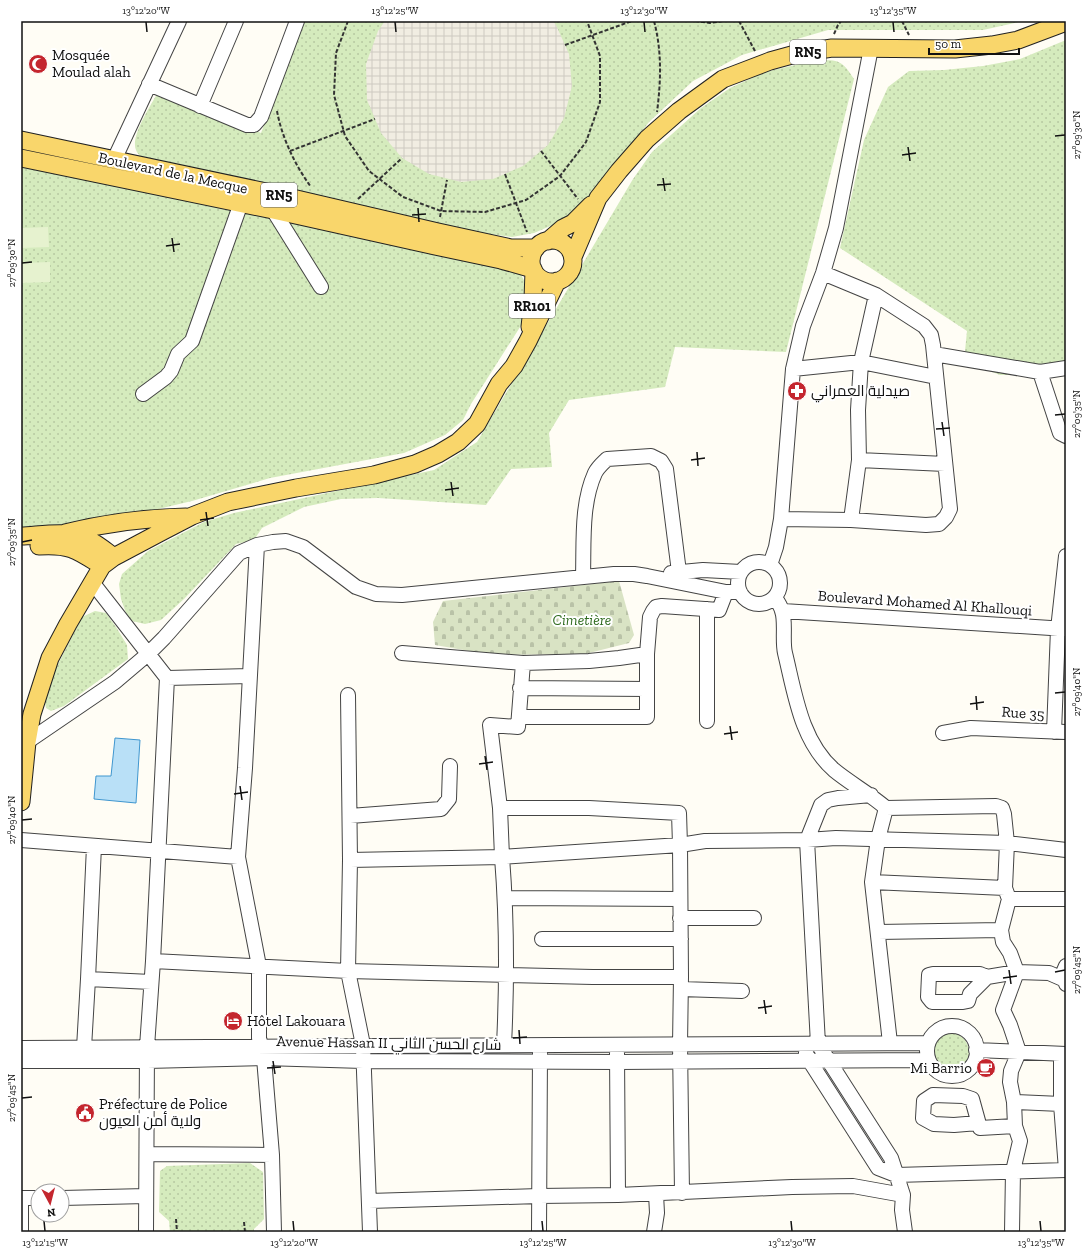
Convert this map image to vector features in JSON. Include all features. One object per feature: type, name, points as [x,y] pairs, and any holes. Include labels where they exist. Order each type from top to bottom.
[{"type":"main road","name":"RN5","points":[[542,244],[563,228],[573,223],[598,198],[647,139],[679,110],[723,79],[770,61],[799,53],[832,48],[955,49],[992,45],[1018,40],[1066,22]]},
{"type":"main road","name":"Boulevard de la Mecque","points":[[21,140],[271,193],[436,239],[533,270]]},
{"type":"main road","name":"Boulevard de la Mecque","points":[[21,158],[273,210],[436,239],[511,248],[542,244]]},
{"type":"main road","points":[[94,173],[112,160],[120,179]]},
{"type":"main road","name":"RN5","points":[[572,257],[598,198]]},
{"type":"main road","name":"RN5","points":[[533,270],[544,280],[550,282],[557,281],[568,275],[573,263],[572,257],[566,245],[554,240],[542,244]]},
{"type":"main road","points":[[533,270],[531,261],[532,254],[542,244]]},
{"type":"main road","name":"RR101","points":[[528,341],[533,300],[533,270]]},
{"type":"main road","name":"RR101","points":[[108,562],[192,516],[228,502],[296,488],[374,475],[415,464],[438,454],[458,442],[477,424],[499,384],[514,366],[528,341],[557,281]]},
{"type":"main road","points":[[26,542],[115,522],[163,517],[192,516]]},
{"type":"main road","points":[[65,533],[91,540],[108,562]]},
{"type":"main road","points":[[26,542],[69,547],[108,562]]},
{"type":"main road","points":[[21,802],[27,742],[32,714],[50,658],[92,582],[108,562]]},
{"type":"street","points":[[112,160],[179,21]]},
{"type":"street","points":[[200,106],[236,21]]},
{"type":"street","points":[[149,84],[247,125],[254,125],[261,118],[297,21]]},
{"type":"street","points":[[770,565],[776,547],[781,519],[793,369],[803,326],[823,273],[836,228],[871,48]]},
{"type":"street","points":[[143,394],[166,377],[171,371],[178,354],[192,341],[241,203]]},
{"type":"street","points":[[273,210],[321,287]]},
{"type":"street","points":[[781,519],[851,520],[926,525],[939,524],[946,517],[950,509],[931,335],[924,326],[876,295],[823,273]]},
{"type":"street","points":[[851,520],[859,460],[858,410],[861,362],[876,295]]},
{"type":"street","points":[[934,354],[1040,372],[1066,368]]},
{"type":"street","points":[[793,369],[861,362],[936,377]]},
{"type":"street","points":[[1040,372],[1060,433],[1066,436]]},
{"type":"street","points":[[583,576],[584,516],[591,484],[596,471],[607,458],[651,456],[661,461],[666,469],[679,572]]},
{"type":"street","points":[[859,460],[945,464]]},
{"type":"street","points":[[27,742],[114,682],[148,654],[239,553],[257,545],[273,542],[286,542],[303,547],[356,587],[376,594],[402,595],[583,576],[634,574],[733,592],[752,603],[760,604],[768,602],[775,597],[780,586],[778,574],[770,565],[760,562],[749,565],[741,572],[733,592],[719,610],[662,606],[656,607],[653,610],[650,617],[647,654],[647,717],[519,717]]},
{"type":"street","points":[[257,545],[238,857],[259,966],[263,1052],[272,1155],[274,1232]]},
{"type":"street","points":[[1060,732],[1062,629],[1066,556]]},
{"type":"street","points":[[647,576],[703,570],[741,572]]},
{"type":"street","points":[[92,582],[167,678],[147,1054],[146,1232]]},
{"type":"street","points":[[775,597],[783,611],[784,647],[796,702],[812,744],[834,770],[871,795],[886,808],[996,806],[1002,808],[1007,843],[1007,893],[1001,930],[1003,942],[1010,953],[1017,972],[1003,1010],[1010,1025],[1018,1052],[1011,1071],[1010,1082],[1014,1102],[1014,1126],[1020,1140],[1013,1171],[1012,1232]]},
{"type":"street","points":[[707,609],[707,721]]},
{"type":"street","name":"Boulevard Mohamed Al Khallouqi","points":[[783,611],[1062,629]]},
{"type":"street","points":[[402,653],[523,662],[589,661],[647,654]]},
{"type":"street","points":[[504,1045],[506,975],[505,898],[500,808],[490,726],[518,727],[523,662]]},
{"type":"street","points":[[167,678],[250,676]]},
{"type":"street","points":[[520,688],[647,689]]},
{"type":"street","points":[[348,695],[350,816],[348,971],[363,1045],[370,1232]]},
{"type":"street","name":"Rue 35","points":[[943,733],[971,728],[998,728],[1060,732]]},
{"type":"street","points":[[350,816],[441,809],[450,799],[450,766]]},
{"type":"street","points":[[871,795],[828,800],[821,806],[807,840],[818,1044],[891,1158],[903,1195],[902,1210],[905,1232]]},
{"type":"street","points":[[500,808],[589,808],[679,813],[682,1193]]},
{"type":"street","points":[[886,808],[878,839],[872,882],[890,1043]]},
{"type":"street","points":[[350,860],[502,857],[680,845],[705,841],[807,840],[836,838],[1007,843],[1066,850]]},
{"type":"street","points":[[21,840],[238,857]]},
{"type":"street","points":[[84,1048],[94,846]]},
{"type":"street","points":[[872,882],[1066,899]]},
{"type":"street","points":[[505,898],[680,899]]},
{"type":"street","points":[[680,918],[754,918]]},
{"type":"street","points":[[878,932],[1001,930]]},
{"type":"street","points":[[542,939],[680,939]]},
{"type":"street","points":[[153,960],[348,971],[506,975],[681,983],[742,991]]},
{"type":"street","points":[[1065,982],[1063,974],[1066,966]]},
{"type":"street","points":[[987,977],[1017,972],[1048,973],[1065,982]]},
{"type":"street","points":[[88,979],[151,982]]},
{"type":"street","points":[[951,1026],[966,1030],[975,1042],[976,1050],[976,1058],[972,1065],[967,1070],[953,1076],[938,1072],[932,1067],[926,1052],[931,1036],[944,1027],[951,1026]]},
{"type":"street","name":"Avenue Hassan II شارع الحسن الثاني","points":[[21,1061],[147,1054],[263,1052],[363,1045],[928,1043]]},
{"type":"street","points":[[803,1044],[809,1060],[878,1168],[896,1175],[1066,1170],[1061,1104],[1064,1054],[976,1050]]},
{"type":"street","points":[[539,1232],[540,1045]]},
{"type":"street","points":[[617,1045],[618,1195]]},
{"type":"street","name":"Avenue Hassan II شارع الحسن الثاني","points":[[21,1048],[84,1048],[147,1054]]},
{"type":"street","name":"Avenue Hassan II شارع الحسن الثاني","points":[[263,1052],[363,1061],[680,1062],[928,1060]]},
{"type":"street","points":[[1014,1102],[1061,1104]]},
{"type":"street","points":[[978,1123],[980,1128],[1014,1126]]},
{"type":"street","points":[[147,1154],[272,1155]]},
{"type":"street","points":[[369,1201],[656,1194],[792,1187],[853,1186],[903,1195]]},
{"type":"street","points":[[654,1232],[657,1213],[656,1194]]},
{"type":"street","points":[[70,1198],[146,1196]]},
{"type":"street","points":[[21,1198],[21,1232]]},
{"type":"path","points":[[348,21],[336,53],[334,95],[345,136],[369,171],[403,197],[441,211],[485,212],[526,200],[560,176],[586,142],[600,102],[600,56],[587,21]]},
{"type":"path","points":[[565,45],[632,21]]},
{"type":"path","points":[[654,21],[660,54],[660,86],[656,117]]},
{"type":"path","points":[[695,21],[710,23],[723,21]]},
{"type":"path","points":[[739,21],[754,51]]},
{"type":"path","points":[[277,108],[279,120],[290,151],[305,179],[312,188]]},
{"type":"path","points":[[290,151],[375,119]]},
{"type":"path","points":[[541,151],[580,202]]},
{"type":"path","points":[[354,203],[402,158]]},
{"type":"path","points":[[505,174],[527,232]]},
{"type":"path","points":[[436,239],[447,180]]},
{"type":"path","points":[[176,1219],[177,1232]]},
{"type":"path","points":[[244,1222],[244,1232]]},
{"type":"green space","points":[[305,21],[1023,21],[983,30],[828,30],[742,55],[693,81],[649,122],[584,206],[562,221],[534,233],[512,237],[483,233],[144,160],[138,154],[135,144],[138,129],[157,94],[212,109],[261,133]]},
{"type":"green space","points":[[1066,40],[1066,371],[1046,375],[1000,375],[964,361],[967,331],[840,248],[864,140],[888,87],[909,71],[944,70],[983,66],[1020,59]]},
{"type":"green space","points":[[817,60],[839,62],[846,68],[854,79],[786,352],[675,347],[665,387],[569,400],[549,433],[552,467],[511,469],[486,505],[378,498],[341,499],[304,507],[262,528],[254,540],[236,544],[184,599],[161,620],[145,624],[132,621],[126,613],[121,599],[119,584],[122,574],[148,551],[204,522],[234,513],[434,470],[477,442],[633,179],[652,152],[701,108],[730,88],[765,72]]},
{"type":"green space","points":[[21,161],[501,265],[520,273],[529,294],[529,313],[471,404],[463,420],[445,435],[404,453],[270,478],[192,501],[120,518],[21,532]]},
{"type":"green space","points":[[48,227],[49,247],[21,248],[21,228]]},
{"type":"green space","points":[[50,262],[50,282],[21,283],[21,263]]},
{"type":"green space","name":"Cimetière","points":[[619,581],[634,635],[629,643],[585,654],[492,655],[435,645],[433,622],[443,601]]},
{"type":"green space","points":[[95,611],[106,613],[116,627],[127,645],[128,659],[64,706],[51,711],[46,708],[44,697],[54,672],[82,617]]},
{"type":"green space","points":[[950,1033],[960,1036],[966,1042],[969,1052],[966,1062],[960,1068],[950,1071],[940,1068],[934,1062],[931,1052],[934,1042],[940,1036]]},
{"type":"green space","points":[[250,1163],[263,1172],[264,1219],[254,1229],[254,1232],[170,1232],[169,1221],[159,1212],[160,1171],[167,1166]]},
{"type":"shaded area","points":[[385,21],[553,21],[569,54],[572,86],[564,118],[548,145],[523,166],[493,179],[461,182],[429,174],[402,158],[381,133],[367,100],[366,64],[378,31]]},
{"type":"water","points":[[115,738],[140,740],[136,803],[94,799],[96,776],[111,776]]},
{"type":"place","name":"Mosquée Moulad alah","points":[[38,64]]},
{"type":"place","name":"صيدلية العمراني","points":[[797,391]]},
{"type":"place","name":"Hôtel Lakouara","points":[[233,1021]]},
{"type":"place","name":"Mi Barrio","points":[[986,1068]]},
{"type":"place","name":"Préfecture de Police ولاية أمن العيون","points":[[85,1113]]}]
